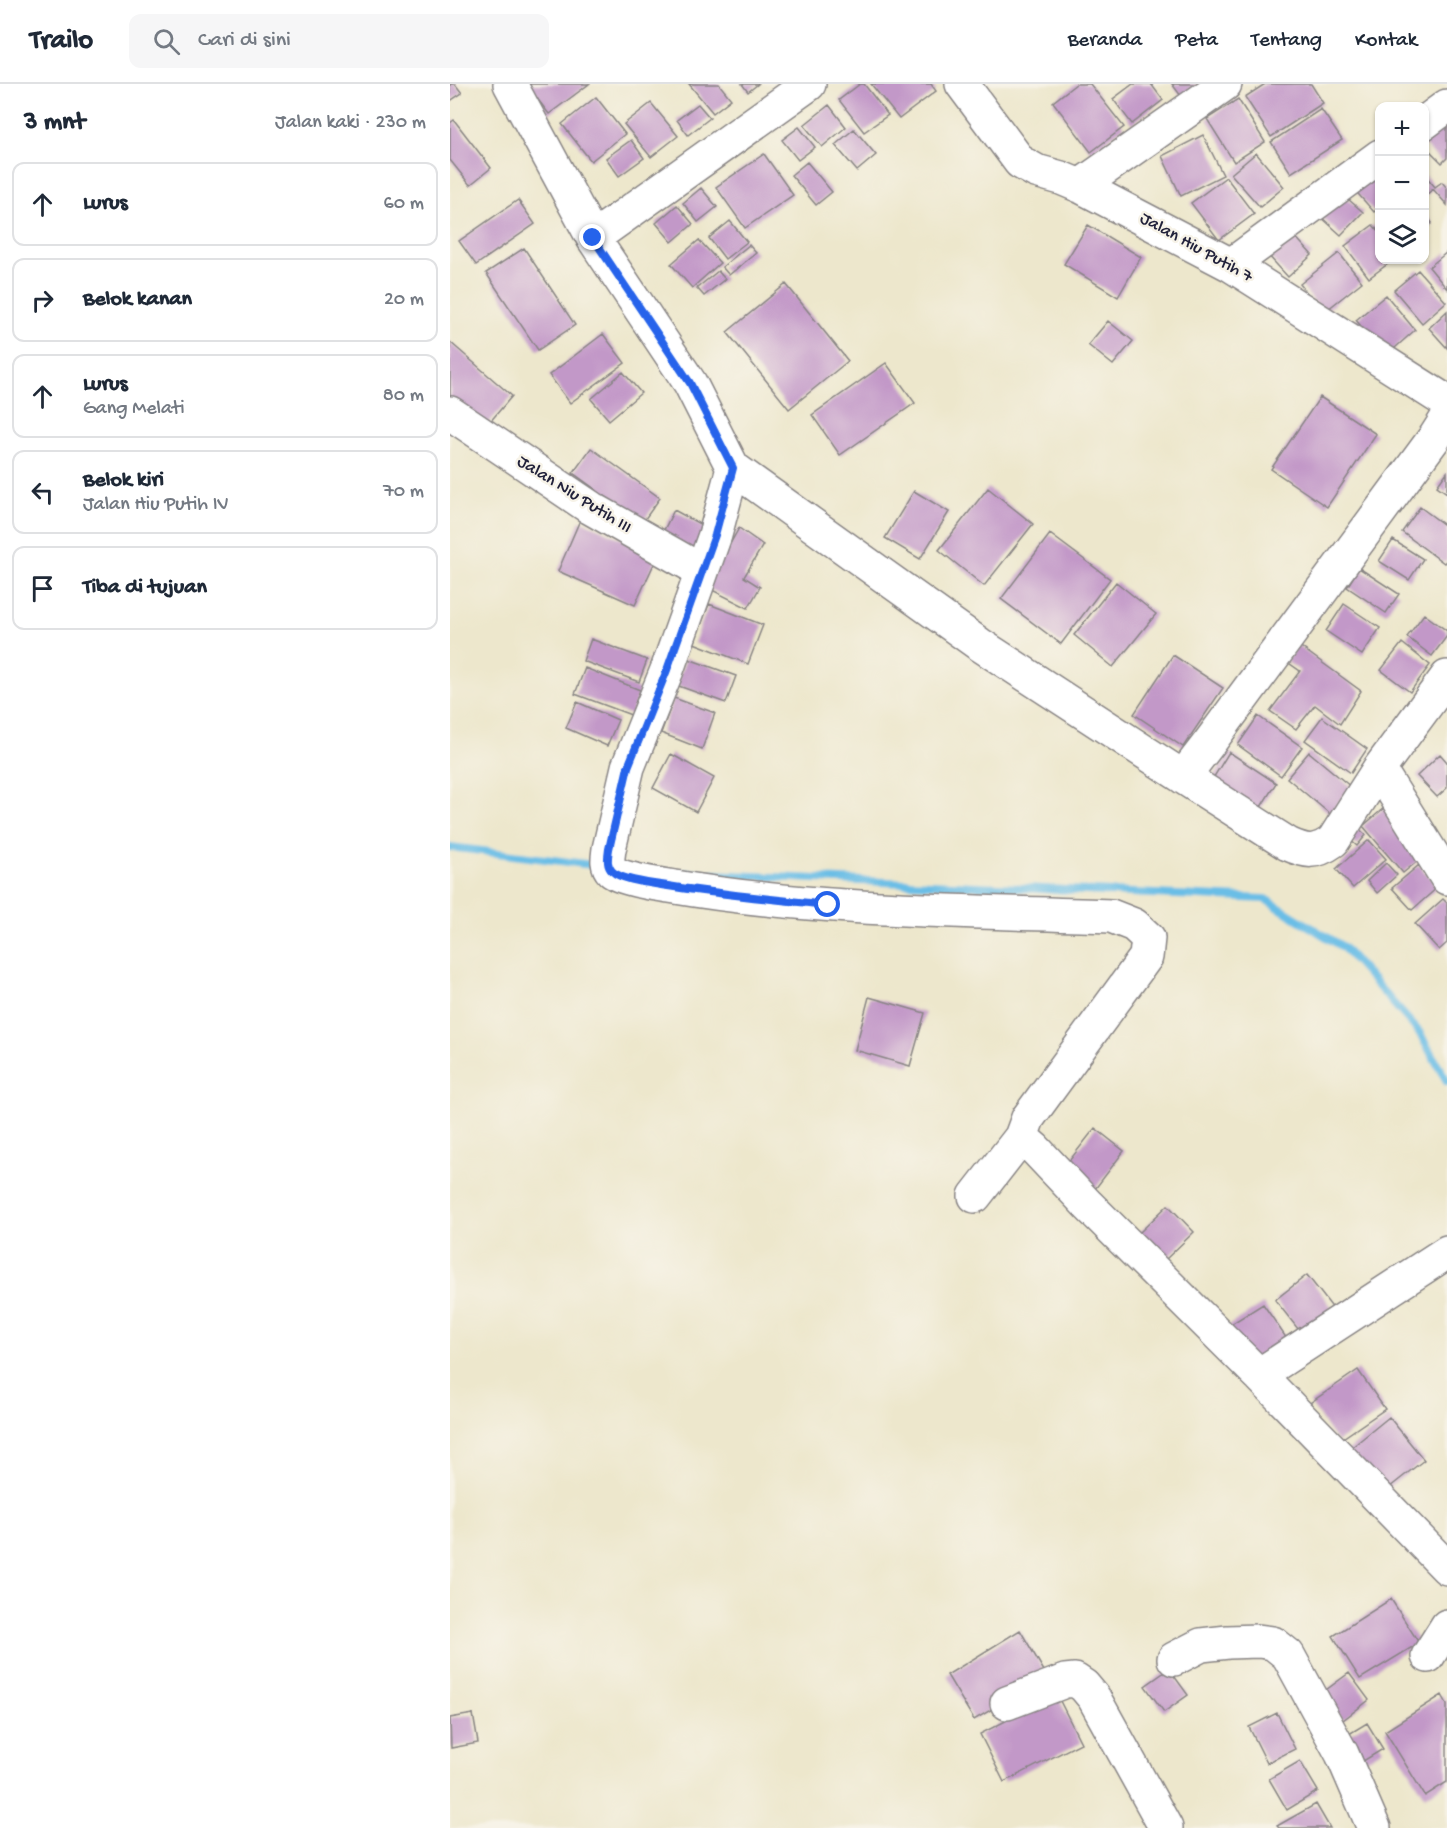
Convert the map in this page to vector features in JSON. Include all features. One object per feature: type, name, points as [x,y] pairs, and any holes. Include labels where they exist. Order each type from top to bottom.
[{"type":"street","points":[[510,84],[593,238],[690,383],[733,468],[979,644],[1183,777],[1288,843],[1304,851],[1324,848],[1333,841],[1379,769],[1447,677]]},
{"type":"street","points":[[593,238],[809,84]]},
{"type":"street","name":"Jalan Hiu Putih 7","points":[[962,84],[1020,162],[1036,171],[1080,186],[1231,265],[1444,400]]},
{"type":"street","points":[[1080,186],[1225,84]]},
{"type":"street","points":[[1429,120],[1447,106]]},
{"type":"street","points":[[1231,265],[1375,160]]},
{"type":"street","points":[[1183,777],[1435,437],[1444,400]]},
{"type":"street","name":"Jalan Niu Putih III","points":[[450,413],[591,508],[702,572]]},
{"type":"street","points":[[733,468],[715,535],[667,670],[628,767],[609,849],[608,863],[611,870],[617,874],[646,882],[735,896],[828,905],[1111,916],[1134,924],[1148,938],[1146,957],[1028,1118],[1021,1137],[975,1196]]},
{"type":"street","points":[[1379,769],[1447,878]]},
{"type":"street","points":[[1021,1137],[1259,1375],[1447,1568]]},
{"type":"street","points":[[1259,1375],[1447,1252]]},
{"type":"street","points":[[1428,1656],[1447,1626]]},
{"type":"street","points":[[1174,1659],[1201,1645],[1228,1642],[1273,1643],[1288,1655],[1342,1754],[1374,1828]]},
{"type":"street","points":[[1007,1702],[1065,1681],[1075,1680],[1084,1686],[1094,1698],[1166,1828]]},
{"type":"building","points":[[450,84],[455,84],[462,93],[450,101]]},
{"type":"building","points":[[526,84],[589,84],[549,114]]},
{"type":"building","points":[[689,84],[719,84],[731,99],[713,113]]},
{"type":"building","points":[[742,84],[758,84],[748,92]]},
{"type":"building","points":[[860,84],[864,84],[888,115],[864,132],[839,100]]},
{"type":"building","points":[[871,84],[931,84],[936,91],[899,119]]},
{"type":"building","points":[[1076,84],[1090,84],[1124,127],[1091,152],[1053,102]]},
{"type":"building","points":[[1133,84],[1151,84],[1163,100],[1132,124],[1113,99]]},
{"type":"building","points":[[1172,84],[1198,84],[1181,96]]},
{"type":"building","points":[[1265,84],[1311,84],[1323,103],[1271,137],[1245,97]]},
{"type":"building","points":[[596,97],[625,134],[591,161],[562,124]]},
{"type":"building","points":[[1238,99],[1265,142],[1234,162],[1207,119]]},
{"type":"building","points":[[651,103],[678,136],[651,157],[624,124]]},
{"type":"building","points":[[698,104],[710,118],[688,135],[677,120]]},
{"type":"building","points":[[829,105],[846,127],[822,147],[804,125]]},
{"type":"building","points":[[1321,109],[1342,140],[1291,173],[1271,142]]},
{"type":"building","points":[[454,120],[491,168],[470,185],[450,160],[450,123]]},
{"type":"building","points":[[1447,126],[1447,158],[1442,163],[1429,150],[1429,133]]},
{"type":"building","points":[[799,127],[815,147],[798,160],[782,140]]},
{"type":"building","points":[[854,129],[876,155],[857,171],[835,145]]},
{"type":"building","points":[[1203,135],[1223,175],[1181,196],[1162,156]]},
{"type":"building","points":[[631,140],[644,158],[619,176],[606,158]]},
{"type":"building","points":[[1256,153],[1284,187],[1260,207],[1231,174]]},
{"type":"building","points":[[764,154],[793,195],[745,228],[716,187]]},
{"type":"building","points":[[807,162],[832,192],[816,205],[791,175]]},
{"type":"building","points":[[1375,176],[1375,211],[1374,212],[1352,187]]},
{"type":"building","points":[[1226,177],[1254,214],[1219,240],[1191,203]]},
{"type":"building","points":[[1429,180],[1435,187],[1442,182],[1447,188],[1447,205],[1433,189],[1429,192]]},
{"type":"building","points":[[701,188],[717,207],[698,222],[683,203]]},
{"type":"building","points":[[1341,193],[1363,212],[1341,235],[1320,216]]},
{"type":"building","points":[[518,200],[535,224],[476,265],[459,241]]},
{"type":"building","points":[[677,205],[693,224],[672,242],[656,223]]},
{"type":"building","points":[[730,221],[747,242],[725,259],[709,238]]},
{"type":"building","points":[[1088,225],[1141,257],[1118,297],[1064,264]]},
{"type":"building","points":[[1373,225],[1375,227],[1375,264],[1388,264],[1369,278],[1345,246]]},
{"type":"building","points":[[1291,232],[1312,255],[1288,277],[1267,254]]},
{"type":"building","points":[[699,240],[720,263],[692,288],[671,264]]},
{"type":"building","points":[[749,245],[756,253],[729,275],[722,267]]},
{"type":"building","points":[[524,248],[575,325],[538,350],[486,273]]},
{"type":"building","points":[[1447,252],[1447,289],[1429,267]]},
{"type":"building","points":[[1339,253],[1362,282],[1323,313],[1300,284]]},
{"type":"building","points":[[1418,270],[1446,302],[1422,323],[1394,290]]},
{"type":"building","points":[[718,271],[725,279],[704,296],[697,288]]},
{"type":"building","points":[[786,284],[848,361],[789,409],[727,332]]},
{"type":"building","points":[[1386,295],[1415,330],[1386,356],[1356,320]]},
{"type":"building","points":[[1447,311],[1447,348],[1429,328]]},
{"type":"building","points":[[1108,321],[1133,341],[1113,365],[1088,345]]},
{"type":"building","points":[[603,334],[625,363],[570,403],[549,375]]},
{"type":"building","points":[[450,342],[512,396],[483,430],[450,401]]},
{"type":"building","points":[[886,363],[915,403],[840,455],[812,415]]},
{"type":"building","points":[[623,372],[641,393],[609,420],[591,399]]},
{"type":"building","points":[[1320,397],[1376,434],[1327,507],[1271,469]]},
{"type":"building","points":[[591,448],[660,498],[642,523],[573,473]]},
{"type":"building","points":[[1447,472],[1447,493],[1437,486]]},
{"type":"building","points":[[988,488],[1033,524],[984,586],[939,550]]},
{"type":"building","points":[[914,491],[949,512],[920,559],[885,538]]},
{"type":"building","points":[[1420,507],[1447,527],[1447,560],[1444,563],[1402,532]]},
{"type":"building","points":[[674,510],[707,528],[695,551],[662,534]]},
{"type":"building","points":[[580,520],[658,555],[635,605],[558,571]]},
{"type":"building","points":[[739,528],[763,545],[744,577],[760,587],[748,608],[706,587]]},
{"type":"building","points":[[1050,534],[1110,579],[1061,644],[1001,599]]},
{"type":"building","points":[[1393,540],[1423,559],[1409,580],[1379,561]]},
{"type":"building","points":[[1359,568],[1399,594],[1386,613],[1347,587]]},
{"type":"building","points":[[1116,582],[1156,614],[1113,667],[1074,635]]},
{"type":"building","points":[[709,604],[763,625],[748,664],[694,643]]},
{"type":"building","points":[[1344,604],[1380,628],[1362,655],[1326,631]]},
{"type":"building","points":[[1424,614],[1447,631],[1447,636],[1432,656],[1407,637]]},
{"type":"building","points":[[591,639],[647,660],[639,682],[583,661]]},
{"type":"building","points":[[1402,643],[1430,665],[1410,692],[1381,670]]},
{"type":"building","points":[[1298,645],[1361,691],[1340,724],[1315,705],[1296,729],[1270,711],[1300,671],[1286,661]]},
{"type":"building","points":[[1173,655],[1223,688],[1183,747],[1134,714]]},
{"type":"building","points":[[686,658],[736,676],[726,703],[676,685]]},
{"type":"building","points":[[585,668],[640,690],[631,715],[575,694]]},
{"type":"building","points":[[674,698],[715,713],[702,749],[661,733]]},
{"type":"building","points":[[577,702],[618,720],[607,746],[566,728]]},
{"type":"building","points":[[1258,716],[1302,747],[1281,776],[1238,745]]},
{"type":"building","points":[[1322,717],[1367,749],[1351,773],[1305,740]]},
{"type":"building","points":[[1229,752],[1276,783],[1256,815],[1209,785]]},
{"type":"building","points":[[1309,752],[1351,787],[1330,814],[1287,778]]},
{"type":"building","points":[[671,754],[714,778],[696,812],[653,788]]},
{"type":"building","points":[[1440,754],[1447,762],[1447,788],[1437,797],[1417,776]]},
{"type":"building","points":[[1385,807],[1426,854],[1403,873],[1363,826]]},
{"type":"building","points":[[1358,828],[1366,835],[1357,846],[1349,839]]},
{"type":"building","points":[[1369,840],[1386,859],[1353,888],[1336,869]]},
{"type":"building","points":[[1386,863],[1397,875],[1377,893],[1367,881]]},
{"type":"building","points":[[1419,865],[1438,887],[1412,910],[1392,888]]},
{"type":"building","points":[[1443,899],[1447,903],[1447,943],[1439,950],[1415,924]]},
{"type":"building","points":[[869,997],[925,1013],[910,1066],[855,1050]]},
{"type":"building","points":[[1095,1128],[1124,1151],[1092,1193],[1062,1170]]},
{"type":"building","points":[[1168,1205],[1194,1232],[1165,1260],[1139,1233]]},
{"type":"building","points":[[1307,1275],[1338,1315],[1306,1339],[1275,1300]]},
{"type":"building","points":[[1263,1304],[1289,1342],[1255,1365],[1228,1326]]},
{"type":"building","points":[[1358,1370],[1385,1409],[1337,1442],[1310,1403]]},
{"type":"building","points":[[1389,1417],[1424,1460],[1380,1495],[1346,1452]]},
{"type":"building","points":[[1391,1599],[1419,1643],[1360,1679],[1333,1636]]},
{"type":"building","points":[[1020,1630],[1047,1676],[974,1720],[947,1675]]},
{"type":"building","points":[[1169,1669],[1188,1695],[1164,1712],[1145,1686]]},
{"type":"building","points":[[1349,1673],[1369,1700],[1343,1720],[1322,1693]]},
{"type":"building","points":[[1057,1695],[1081,1743],[1004,1782],[980,1734]]},
{"type":"building","points":[[1442,1695],[1447,1704],[1447,1782],[1425,1796],[1385,1731]]},
{"type":"building","points":[[1277,1713],[1295,1749],[1267,1763],[1249,1727]]},
{"type":"building","points":[[473,1714],[478,1743],[451,1748],[450,1718]]},
{"type":"building","points":[[1367,1723],[1383,1749],[1360,1763],[1344,1737]]},
{"type":"building","points":[[1300,1761],[1318,1791],[1287,1810],[1269,1779]]},
{"type":"building","points":[[1316,1804],[1330,1828],[1279,1828],[1277,1826]]},
{"type":"waterway","points":[[450,847],[601,866]]},
{"type":"waterway","points":[[685,873],[1265,899],[1343,947],[1419,1032],[1447,1081]]},
{"type":"route","points":[[593,238],[690,383],[733,468],[715,535],[667,670],[628,767],[609,849],[608,863],[611,870],[617,874],[646,882],[712,893],[828,905]]}]
